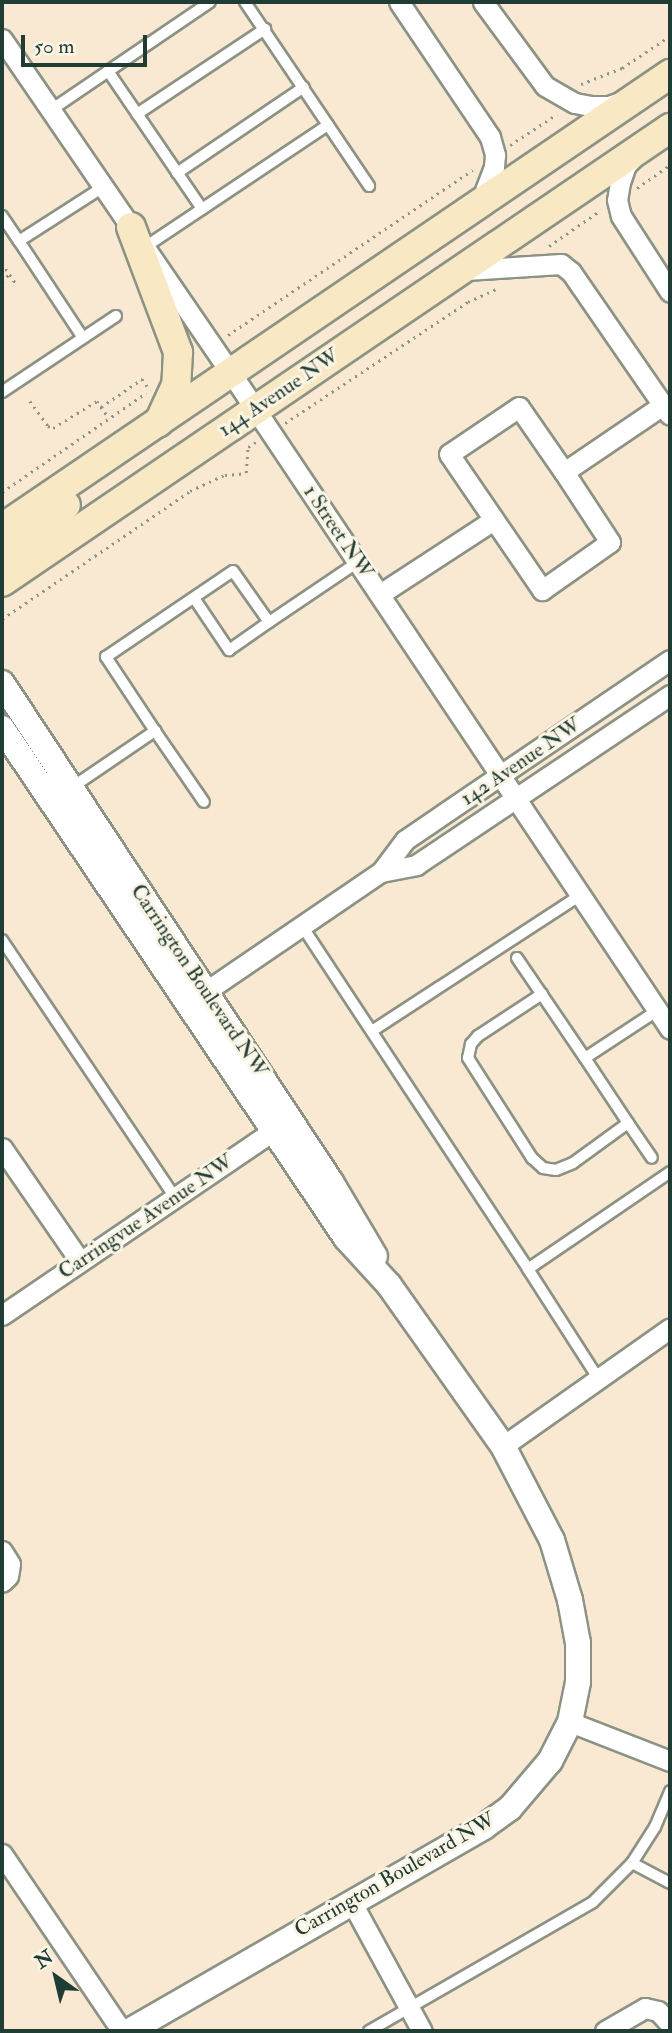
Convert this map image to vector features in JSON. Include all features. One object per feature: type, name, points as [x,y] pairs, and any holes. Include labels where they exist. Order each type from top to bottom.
[{"type":"main road","name":"144 Avenue NW","points":[[2,528],[670,74]]},
{"type":"main road","points":[[558,205],[670,114]]},
{"type":"main road","points":[[558,205],[670,128]]},
{"type":"main road","name":"144 Avenue NW","points":[[2,582],[558,205]]},
{"type":"main road","points":[[2,555],[102,478],[160,421],[172,399],[179,369],[175,342],[138,237]]},
{"type":"main road","points":[[2,514],[62,487]]},
{"type":"street","points":[[399,2],[483,125],[495,155],[479,205]]},
{"type":"street","points":[[483,2],[536,76],[560,96],[590,106],[609,106],[640,94]]},
{"type":"street","name":"1 Street NW","points":[[2,39],[256,409],[670,1029]]},
{"type":"street","points":[[646,144],[626,165],[617,200],[627,227],[670,292]]},
{"type":"street","points":[[461,270],[561,264],[571,272],[667,411],[564,472]]},
{"type":"street","points":[[519,407],[610,542],[542,590],[492,521],[449,454],[519,407]]},
{"type":"street","points":[[380,594],[492,521]]},
{"type":"street","name":"142 Avenue NW","points":[[196,998],[381,872],[405,840],[670,660]]},
{"type":"street","name":"Carrington Boulevard NW","points":[[2,683],[60,794],[281,1125],[362,1232],[389,1285],[503,1446],[541,1516],[570,1601],[579,1665],[570,1723],[550,1761],[510,1808],[484,1827],[351,1901],[129,2031]]},
{"type":"street","name":"142 Avenue NW","points":[[381,872],[416,865],[670,695]]},
{"type":"street","name":"Carrington Boulevard NW","points":[[2,728],[60,794]]},
{"type":"street","name":"Carringvue Avenue NW","points":[[2,1315],[281,1125]]},
{"type":"street","points":[[2,1148],[80,1261]]},
{"type":"street","points":[[503,1446],[670,1328]]},
{"type":"street","points":[[2,1550],[10,1564],[8,1576],[2,1582]]},
{"type":"street","points":[[570,1723],[670,1761]]},
{"type":"street","points":[[2,1854],[122,2031]]},
{"type":"street","points":[[351,1901],[422,2031]]},
{"type":"street","points":[[605,2031],[645,2008],[658,2011],[670,2024]]},
{"type":"lane","points":[[51,110],[210,2]]},
{"type":"lane","points":[[245,2],[369,186]]},
{"type":"lane","points":[[137,114],[265,29]]},
{"type":"lane","points":[[108,71],[202,209]]},
{"type":"lane","points":[[177,173],[303,87]]},
{"type":"lane","points":[[138,237],[202,209],[328,125]]},
{"type":"lane","points":[[19,242],[103,187]]},
{"type":"lane","points":[[2,216],[83,338]]},
{"type":"lane","points":[[2,392],[116,316]]},
{"type":"lane","points":[[194,598],[229,650],[358,562]]},
{"type":"lane","points":[[204,802],[106,657],[233,571],[269,622]]},
{"type":"lane","points":[[60,794],[155,731]]},
{"type":"lane","points":[[372,1031],[581,895]]},
{"type":"lane","points":[[302,926],[598,1378]]},
{"type":"lane","points":[[2,940],[175,1197]]},
{"type":"lane","points":[[517,958],[652,1158]]},
{"type":"lane","points":[[542,994],[478,1036],[471,1044],[468,1058],[532,1158],[543,1168],[556,1170],[573,1163],[628,1123]]},
{"type":"lane","points":[[584,1058],[658,1010]]},
{"type":"lane","points":[[528,1269],[670,1172]]},
{"type":"lane","points":[[369,2031],[593,1902],[616,1883],[632,1863],[655,1827],[670,1791]]},
{"type":"lane","points":[[632,1863],[670,1882]]},
{"type":"path","points":[[212,345],[559,112],[561,87],[590,82],[612,72],[670,36]]},
{"type":"path","points":[[543,264],[545,248],[670,165]]},
{"type":"path","points":[[2,263],[17,285]]},
{"type":"path","points":[[2,282],[9,274]]},
{"type":"path","points":[[2,619],[190,491],[225,475],[246,473],[248,447],[468,302],[508,284]]},
{"type":"path","points":[[2,492],[150,390],[170,371],[179,369]]},
{"type":"path","points":[[101,407],[142,379],[150,390]]},
{"type":"path","points":[[30,401],[48,426],[53,428],[97,401],[108,418]]}]
